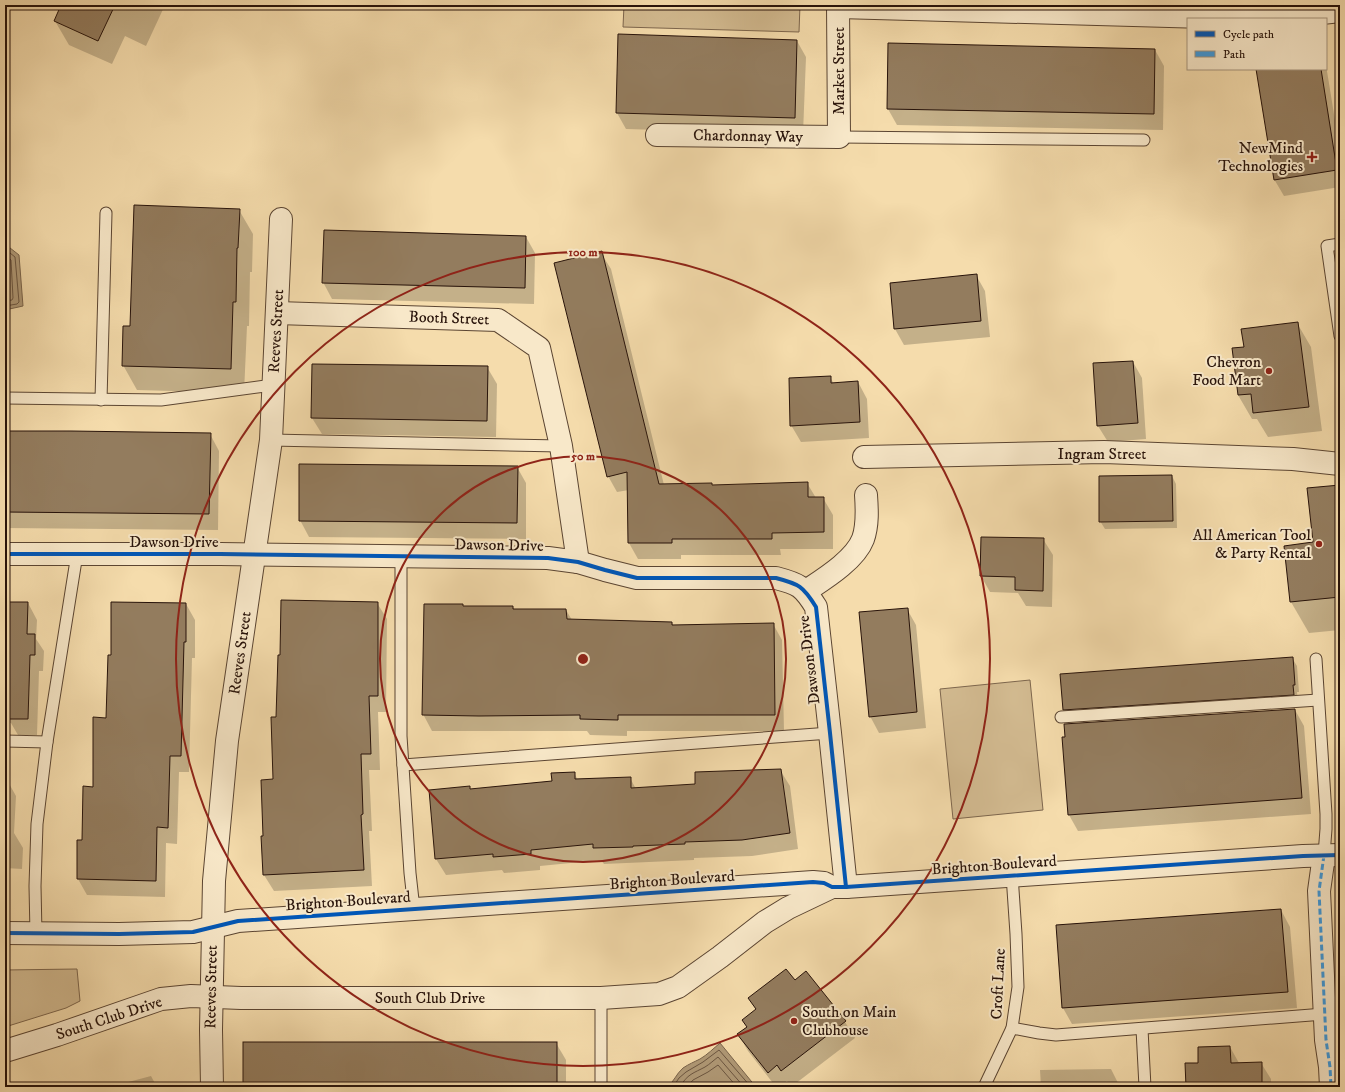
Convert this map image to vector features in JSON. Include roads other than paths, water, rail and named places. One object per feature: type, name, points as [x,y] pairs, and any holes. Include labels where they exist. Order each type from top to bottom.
[{"type":"street","points":[[838,6],[1241,18],[1304,15],[1340,11]]},
{"type":"street","name":"Market Street","points":[[838,6],[839,137]]},
{"type":"street","name":"Chardonnay Way","points":[[657,135],[839,137]]},
{"type":"street","name":"Reeves Street","points":[[212,1087],[211,997],[214,881],[227,741],[271,440],[281,219]]},
{"type":"street","name":"Booth Street","points":[[277,313],[498,320],[539,348],[561,446],[578,562]]},
{"type":"street","name":"Ingram Street","points":[[864,457],[1104,452],[1293,459],[1340,464]]},
{"type":"street","points":[[806,591],[834,573],[855,552],[863,539],[867,518],[866,495]]},
{"type":"street","name":"Dawson Drive","points":[[5,554],[220,554],[548,558],[578,562],[637,578],[776,578],[794,582],[806,591],[816,607],[830,733],[839,887]]},
{"type":"street","points":[[1331,1087],[1324,1014],[1319,891],[1332,855]]},
{"type":"street","name":"Brighton Boulevard","points":[[5,933],[193,932],[238,921],[813,882],[839,887],[1332,855]]},
{"type":"street","name":"South Club Drive","points":[[5,1052],[161,999],[191,996],[601,998],[660,994],[678,987],[720,958],[765,922],[788,908],[839,887]]},
{"type":"lane","points":[[839,137],[1144,140]]},
{"type":"lane","points":[[101,400],[106,213]]},
{"type":"lane","points":[[1340,244],[1327,246],[1340,336]]},
{"type":"lane","points":[[5,398],[161,400],[273,385]]},
{"type":"lane","points":[[271,440],[561,446]]},
{"type":"lane","points":[[36,934],[35,886],[37,824],[47,742],[76,554]]},
{"type":"lane","points":[[401,556],[401,736],[414,909]]},
{"type":"lane","points":[[1316,659],[1326,829],[1332,855]]},
{"type":"lane","points":[[1061,718],[1318,700]]},
{"type":"lane","points":[[403,765],[830,733]]},
{"type":"lane","points":[[5,741],[47,742]]},
{"type":"lane","name":"Croft Lane","points":[[984,1087],[1012,1028],[1018,987],[1012,875]]},
{"type":"lane","points":[[601,998],[601,1087]]},
{"type":"lane","points":[[1012,1028],[1056,1035],[1324,1014]]},
{"type":"lane","points":[[1142,1029],[1145,1087]]},
{"type":"water","points":[[5,244],[19,255],[23,306],[5,310]]},
{"type":"water","points":[[720,1043],[756,1087],[667,1087],[683,1068],[703,1057]]},
{"type":"place","name":"NewMind Technologies","points":[[1312,157]]},
{"type":"place","name":"Chevron Food Mart","points":[[1269,371]]},
{"type":"place","name":"All American Tool & Party Rental","points":[[1319,544]]},
{"type":"place","name":"South on Main Clubhouse","points":[[794,1021]]}]
